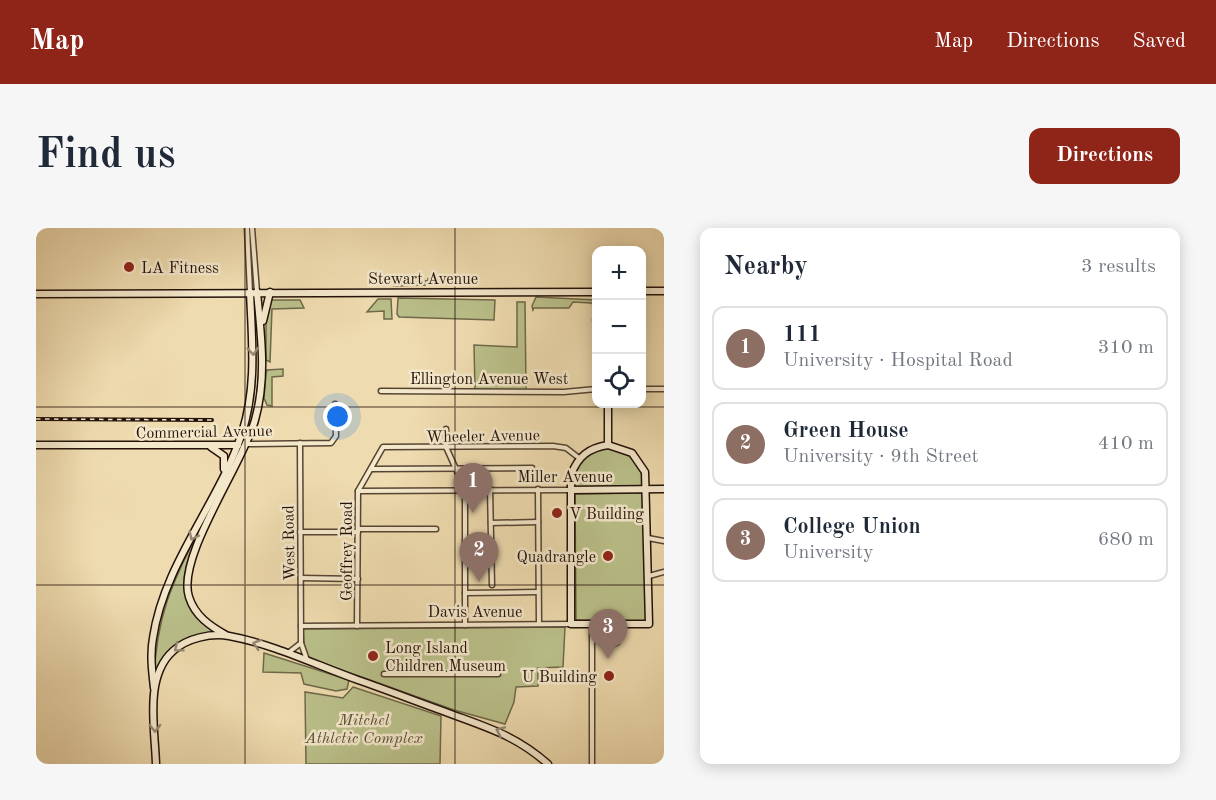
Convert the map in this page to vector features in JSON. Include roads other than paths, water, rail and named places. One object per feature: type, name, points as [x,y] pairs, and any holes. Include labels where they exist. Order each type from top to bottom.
[{"type":"street","points":[[247,228],[253,292],[262,331]]},
{"type":"street","points":[[156,764],[153,638],[162,601],[237,445],[247,417],[253,378],[252,228]]},
{"type":"street","name":"Stewart Avenue","points":[[36,294],[592,291]]},
{"type":"street","points":[[646,291],[664,291]]},
{"type":"street","points":[[270,292],[265,303],[262,331],[263,379],[257,413],[247,444],[194,552],[187,574],[189,597],[196,611],[208,624],[227,635],[308,661],[498,730],[522,743],[548,764]]},
{"type":"street","points":[[646,388],[664,389]]},
{"type":"street","name":"Ellington Avenue West","points":[[381,391],[564,392],[592,389]]},
{"type":"street","name":"Commercial Avenue","points":[[36,445],[327,444],[333,441],[335,404]]},
{"type":"street","points":[[608,408],[608,445]]},
{"type":"street","points":[[446,429],[446,447],[465,489],[465,625]]},
{"type":"street","name":"West Road","points":[[300,443],[301,626],[302,643],[308,661]]},
{"type":"street","points":[[571,624],[571,475],[579,458],[592,448],[608,445],[625,449],[638,458],[645,472],[647,489],[648,576],[664,572]]},
{"type":"street","points":[[208,446],[223,456],[224,473]]},
{"type":"street","name":"Wheeler Avenue","points":[[383,447],[553,446],[566,448],[579,458]]},
{"type":"street","name":"Geoffrey Road","points":[[357,626],[358,491],[383,447]]},
{"type":"street","points":[[370,469],[532,468]]},
{"type":"street","points":[[490,489],[492,585]]},
{"type":"street","points":[[538,489],[538,624]]},
{"type":"street","name":"Miller Avenue","points":[[358,491],[664,489]]},
{"type":"street","points":[[491,523],[538,522]]},
{"type":"street","points":[[300,532],[436,529]]},
{"type":"street","points":[[648,538],[664,541]]},
{"type":"street","name":"Davis Avenue","points":[[301,626],[649,624],[648,576]]},
{"type":"street","points":[[301,578],[358,579]]},
{"type":"street","points":[[465,593],[538,592]]},
{"type":"street","points":[[592,624],[592,763]]},
{"type":"street","points":[[154,692],[162,666],[173,651],[196,639],[227,635]]},
{"type":"street","points":[[287,654],[302,643]]},
{"type":"street","points":[[384,674],[498,674]]},
{"type":"railway","points":[[36,419],[212,420]]},
{"type":"place","name":"LA Fitness","points":[[129,267]]},
{"type":"place","name":"111","points":[[473,513]]},
{"type":"place","name":"V Building","points":[[557,513]]},
{"type":"place","name":"Quadrangle","points":[[608,556]]},
{"type":"place","name":"Green House","points":[[479,582]]},
{"type":"place","name":"Long Island Children Museum","points":[[373,656]]},
{"type":"place","name":"College Union","points":[[608,659]]},
{"type":"place","name":"U Building","points":[[609,676]]},
{"type":"park label","name":"Mitchel Athletic Complex","points":[[364,728]]}]
